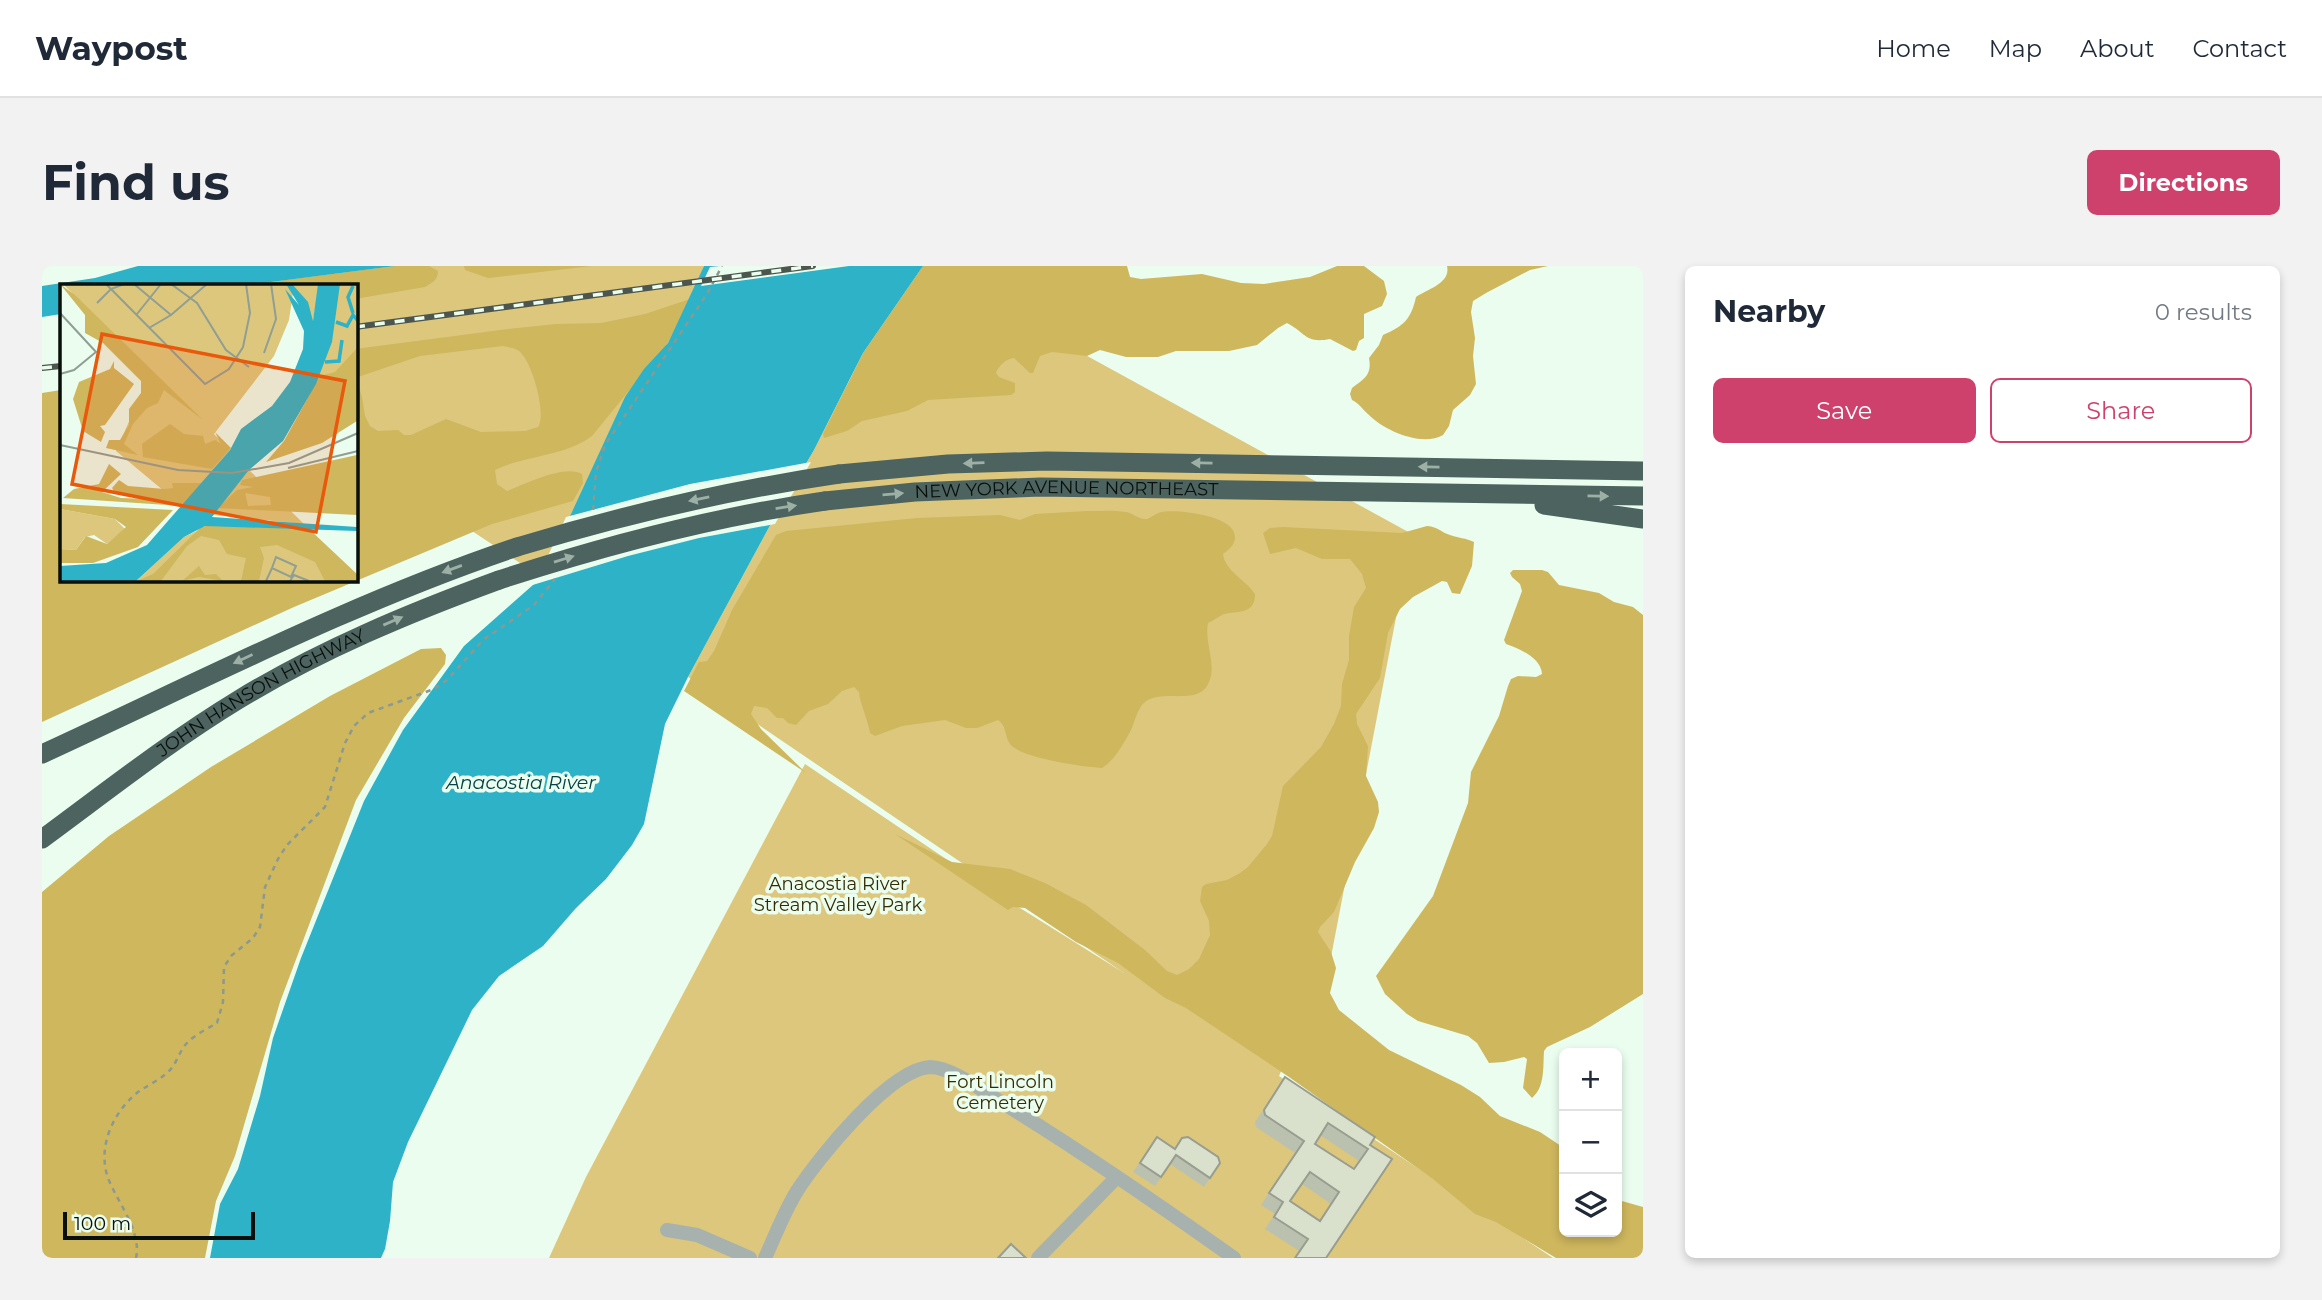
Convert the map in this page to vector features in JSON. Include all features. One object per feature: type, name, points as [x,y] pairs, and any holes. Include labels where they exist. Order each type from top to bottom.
[{"type":"highway","name":"NEW YORK AVENUE NORTHEAST","points":[[517,547],[604,521],[705,497],[839,474],[948,464],[1047,461],[1641,471]]},
{"type":"highway","name":"NEW YORK AVENUE NORTHEAST","points":[[499,580],[647,535],[719,519],[825,501],[915,492],[1053,487],[1643,496]]},
{"type":"highway","points":[[1456,493],[1643,518]]},
{"type":"highway","name":"JOHN HANSON HIGHWAY","points":[[42,754],[372,601],[517,547]]},
{"type":"highway","name":"JOHN HANSON HIGHWAY","points":[[42,839],[163,750],[238,700],[296,667],[400,618],[499,580]]},
{"type":"highway","points":[[42,762],[127,715]]},
{"type":"highway","points":[[42,856],[163,750]]},
{"type":"lane","points":[[765,1258],[796,1193],[849,1126],[890,1087],[911,1073],[921,1069],[939,1068],[1040,1126],[1234,1258]]},
{"type":"lane","points":[[1038,1258],[1117,1177]]},
{"type":"lane","points":[[667,1230],[697,1236],[750,1258]]},
{"type":"path","points":[[136,1258],[134,1233],[107,1176],[103,1154],[108,1132],[121,1108],[138,1092],[168,1072],[192,1038],[217,1023],[223,1002],[224,967],[231,956],[253,939],[260,927],[265,887],[278,859],[287,845],[325,807],[345,743]]},
{"type":"green space","points":[[395,266],[704,266],[690,299],[541,577],[357,454],[357,284],[256,284]]},
{"type":"green space","points":[[923,266],[1412,534],[1331,957],[1279,1076],[1553,1258],[549,1258],[586,1177],[805,764],[1001,896],[1124,973],[688,677],[846,387]]},
{"type":"shaded area","points":[[395,266],[429,266],[438,271],[434,281],[425,287],[357,299],[357,284],[256,284]]},
{"type":"shaded area","points":[[464,266],[592,266],[488,278],[465,270]]},
{"type":"shaded area","points":[[923,266],[1127,266],[1130,277],[1141,279],[1202,274],[1241,283],[1264,284],[1310,277],[1337,266],[1364,266],[1384,281],[1387,294],[1382,306],[1364,314],[1364,338],[1353,351],[1330,339],[1310,339],[1287,323],[1257,345],[1229,351],[1176,351],[1158,357],[1126,357],[1100,350],[1087,356],[1052,352],[1040,356],[1033,373],[1014,358],[1003,363],[996,373],[999,377],[1015,383],[1015,392],[1011,395],[928,400],[907,411],[862,421],[847,431],[824,438],[823,434],[863,353]]},
{"type":"shaded area","points":[[1447,266],[1548,266],[1530,270],[1473,301],[1471,312],[1475,338],[1473,356],[1476,384],[1470,395],[1453,410],[1449,426],[1443,435],[1425,439],[1404,436],[1376,421],[1352,400],[1350,394],[1352,388],[1364,379],[1368,372],[1369,358],[1383,335],[1406,321],[1416,297],[1446,277]]},
{"type":"shaded area","points":[[690,299],[668,343],[592,436],[569,448],[495,470],[497,484],[507,491],[556,473],[566,471],[582,474],[583,483],[573,501],[492,524],[357,581],[357,381],[357,349],[508,329],[601,323],[645,314]],"holes":[[[503,346],[513,348],[519,351],[529,365],[537,388],[540,420],[538,427],[525,431],[481,432],[446,419],[411,435],[404,435],[398,430],[378,431],[370,426],[365,416],[358,377],[420,356]]]},
{"type":"shaded area","points":[[60,390],[60,581],[356,581],[42,722],[42,393]]},
{"type":"shaded area","points":[[1170,511],[1194,513],[1220,520],[1234,533],[1233,544],[1223,554],[1225,560],[1255,594],[1249,608],[1224,614],[1208,623],[1212,668],[1209,682],[1204,689],[1189,696],[1161,696],[1145,702],[1122,746],[1102,768],[1026,754],[1010,744],[1003,725],[998,720],[977,728],[966,728],[945,720],[902,726],[875,736],[870,733],[859,692],[854,687],[842,691],[828,704],[809,711],[796,725],[777,718],[767,708],[754,706],[751,714],[761,729],[806,773],[684,691],[699,662],[707,661],[714,651],[732,610],[776,535],[786,531],[917,518],[1000,515],[1020,520],[1035,514],[1126,512],[1147,519]]},
{"type":"shaded area","points":[[1427,526],[1474,542],[1472,566],[1460,594],[1452,593],[1447,582],[1442,581],[1413,597],[1400,609],[1388,633],[1380,678],[1356,714],[1357,724],[1368,746],[1366,776],[1378,802],[1379,812],[1334,912],[1318,932],[1331,952],[1336,968],[1330,993],[1339,1010],[1389,1050],[1461,1085],[1480,1097],[1500,1116],[1540,1132],[1559,1145],[1559,1237],[1622,1237],[1622,1201],[1643,1207],[1643,1258],[1556,1258],[1496,1222],[1475,1214],[1433,1179],[1289,1077],[1186,1008],[1165,998],[1118,963],[1076,942],[1025,908],[1013,907],[1008,910],[895,834],[952,862],[1010,869],[1045,883],[1086,905],[1145,950],[1167,971],[1177,975],[1189,969],[1199,959],[1210,935],[1209,921],[1200,901],[1202,887],[1240,873],[1267,844],[1272,836],[1283,786],[1321,747],[1334,724],[1341,706],[1342,684],[1349,660],[1349,636],[1354,607],[1366,588],[1362,574],[1350,559],[1322,559],[1296,548],[1270,554],[1263,533],[1270,528],[1283,527],[1402,533]]},
{"type":"shaded area","points":[[1513,570],[1548,572],[1559,585],[1599,593],[1614,602],[1633,607],[1643,615],[1643,994],[1590,1027],[1547,1047],[1544,1051],[1541,1083],[1532,1098],[1523,1088],[1527,1059],[1524,1057],[1489,1063],[1477,1043],[1468,1036],[1418,1021],[1407,1014],[1385,994],[1376,976],[1433,896],[1468,803],[1471,772],[1499,716],[1511,679],[1542,674],[1534,659],[1506,644],[1504,640],[1522,591],[1520,584],[1510,573]]},
{"type":"shaded area","points":[[441,648],[446,655],[445,664],[404,718],[356,800],[280,1002],[235,1156],[216,1201],[205,1258],[42,1258],[42,892],[109,836],[211,767],[330,696],[421,649]]},
{"type":"water","points":[[138,266],[395,266],[256,284],[60,284],[60,314],[42,317],[42,286],[95,278]]},
{"type":"water","name":"Anacostia River","points":[[704,266],[923,266],[863,353],[814,450],[688,677],[665,724],[644,824],[632,845],[606,879],[543,946],[499,976],[472,1010],[408,1142],[393,1182],[390,1221],[381,1258],[210,1258],[220,1204],[238,1169],[260,1096],[273,1038],[301,958],[364,801],[403,730],[464,646],[542,577],[625,397],[644,369],[668,343]]},
{"type":"pier","points":[[849,266],[701,286],[710,267]]},
{"type":"pier","points":[[811,462],[775,524],[699,538],[526,587],[539,575],[566,517],[690,484]]},
{"type":"building","points":[[1285,1077],[1375,1137],[1370,1145],[1392,1159],[1326,1258],[1295,1258],[1308,1239],[1274,1217],[1283,1202],[1269,1193],[1304,1141],[1265,1115],[1264,1110]],"holes":[[[1328,1123],[1368,1149],[1354,1169],[1315,1144]],[[1310,1172],[1339,1192],[1320,1221],[1290,1201]]]},
{"type":"building","points":[[1157,1137],[1175,1149],[1182,1138],[1188,1137],[1218,1157],[1220,1163],[1210,1178],[1176,1155],[1161,1177],[1140,1163]]},
{"type":"building","points":[[1011,1244],[1026,1258],[998,1258]]},
{"type":"railway","points":[[357,327],[813,266]]},
{"type":"railway","points":[[42,368],[60,366]]},
{"type":"park label","name":"Anacostia River Stream Valley Park","points":[[838,894]]},
{"type":"park label","name":"Fort Lincoln Cemetery","points":[[1000,1092]]}]
